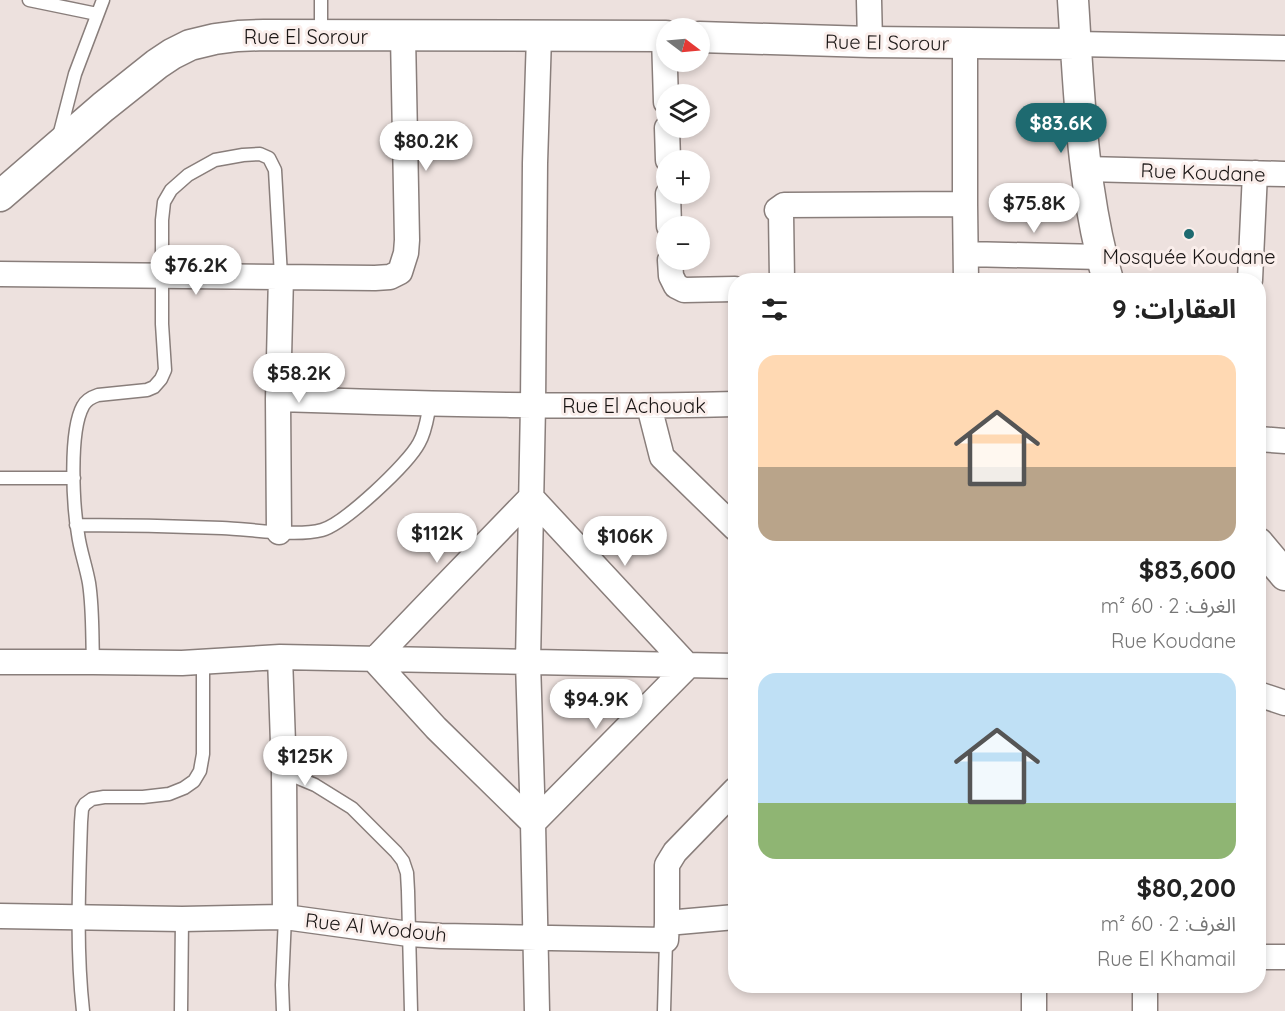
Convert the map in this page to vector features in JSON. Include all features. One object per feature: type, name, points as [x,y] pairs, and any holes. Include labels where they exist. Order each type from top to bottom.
[{"type":"street","points":[[869,0],[870,42]]},
{"type":"street","points":[[966,254],[1104,269],[1086,169],[1073,0]]},
{"type":"street","name":"Rue El Sorour","points":[[0,195],[157,64],[190,45],[238,36],[656,36]]},
{"type":"street","points":[[0,274],[375,278],[400,272],[406,253],[407,240],[403,36]]},
{"type":"street","points":[[537,1011],[528,662],[539,36]]},
{"type":"street","name":"Rue El Sorour","points":[[710,37],[1076,44]]},
{"type":"street","points":[[965,43],[966,273]]},
{"type":"street","points":[[1076,44],[1285,48]]},
{"type":"street","name":"Rue Koudane","points":[[1086,169],[1285,174]]},
{"type":"street","points":[[1250,273],[1255,173]]},
{"type":"street","points":[[782,273],[781,213],[777,210],[784,205],[965,204]]},
{"type":"street","points":[[671,270],[676,286],[684,290],[728,289]]},
{"type":"street","points":[[279,532],[280,276]]},
{"type":"street","name":"Rue El Achouak","points":[[278,399],[430,404],[649,406],[728,404]]},
{"type":"street","points":[[649,406],[662,457],[728,521]]},
{"type":"street","points":[[1266,440],[1285,441]]},
{"type":"street","points":[[374,660],[531,496]]},
{"type":"street","points":[[531,496],[688,666]]},
{"type":"street","points":[[1266,552],[1285,575]]},
{"type":"street","points":[[280,657],[285,917]]},
{"type":"street","points":[[0,662],[203,663],[280,657],[728,666]]},
{"type":"street","points":[[374,660],[436,728],[533,823]]},
{"type":"street","points":[[533,823],[688,666]]},
{"type":"street","points":[[1266,697],[1285,703]]},
{"type":"street","points":[[667,932],[667,864],[675,852],[728,797]]},
{"type":"street","name":"Rue Al Wodouh","points":[[0,916],[182,919],[285,917],[441,936],[535,938],[667,932],[728,919]]},
{"type":"street","points":[[1266,957],[1285,957]]},
{"type":"street","points":[[1034,993],[1034,1011]]},
{"type":"street","points":[[1145,993],[1145,1011]]},
{"type":"lane","points":[[29,0],[61,3],[98,14]]},
{"type":"lane","points":[[56,148],[75,74],[103,0]]},
{"type":"lane","points":[[321,0],[321,35]]},
{"type":"lane","points":[[93,662],[91,602],[76,525],[73,458],[76,429],[83,405],[90,398],[98,395],[147,390],[154,387],[165,370],[161,275],[162,220],[164,202],[171,190],[188,175],[215,160],[260,154],[269,158],[274,170],[280,276]]},
{"type":"lane","points":[[76,525],[222,528],[279,532],[322,530],[336,524],[352,512],[412,454],[426,428],[430,404]]},
{"type":"lane","points":[[0,478],[74,478]]},
{"type":"lane","points":[[83,1011],[79,975],[82,809],[92,799],[169,794],[194,781],[200,771],[203,754],[203,663]]},
{"type":"lane","points":[[284,772],[315,785],[352,808],[403,861],[407,873],[411,1011]]},
{"type":"lane","points":[[283,1011],[285,917]]},
{"type":"lane","points":[[181,1011],[182,919]]},
{"type":"lane","points":[[663,1011],[667,932]]},
{"type":"place","name":"Mosquée Koudane","points":[[1189,234]]}]
